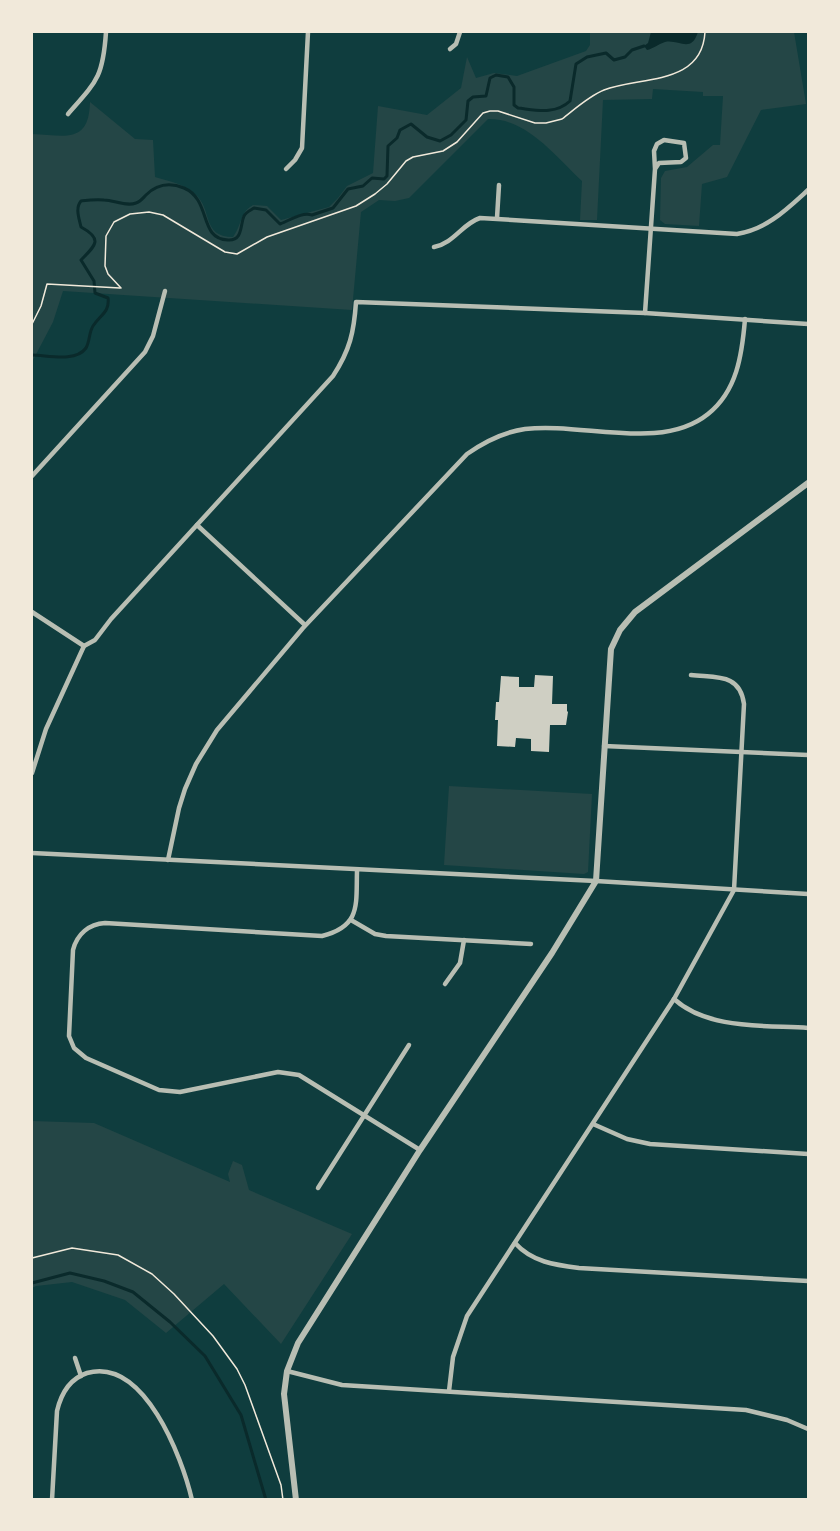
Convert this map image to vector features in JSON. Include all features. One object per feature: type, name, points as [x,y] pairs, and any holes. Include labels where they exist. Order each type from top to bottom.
[{"type":"street","points":[[68,114],[95,83],[101,71],[106,32]]},
{"type":"street","points":[[286,169],[296,160],[302,148],[309,32]]},
{"type":"street","points":[[450,49],[456,44],[460,32]]},
{"type":"street","points":[[645,313],[655,169],[654,151],[657,144],[664,140],[684,143],[686,158],[681,162],[659,163],[655,169]]},
{"type":"street","points":[[496,218],[499,185]]},
{"type":"street","points":[[434,247],[446,243],[472,220],[480,218],[737,234],[756,230],[775,219],[808,190]]},
{"type":"street","points":[[32,476],[145,352],[153,336],[165,291]]},
{"type":"street","points":[[32,773],[46,729],[84,646],[95,640],[111,619],[333,376],[348,350],[355,324],[356,302],[645,313],[808,324]]},
{"type":"street","points":[[168,860],[185,789],[202,753],[217,730],[305,625],[467,454],[484,443],[505,434],[535,428],[663,433],[681,429],[703,418],[721,402],[733,382],[741,354],[745,319]]},
{"type":"street","points":[[296,1500],[284,1394],[286,1371],[298,1342],[420,1150],[552,953],[596,881],[612,649],[620,630],[635,612],[808,483]]},
{"type":"street","points":[[197,525],[305,625]]},
{"type":"street","points":[[32,612],[84,646]]},
{"type":"street","points":[[449,1391],[453,1357],[467,1316],[674,999],[734,890],[744,704],[742,692],[735,683],[727,679],[691,675]]},
{"type":"street","points":[[604,746],[808,756]]},
{"type":"street","points":[[32,853],[808,894]]},
{"type":"street","points":[[357,871],[356,906],[351,920],[342,928],[322,936],[105,923],[92,926],[81,934],[74,945],[68,1028],[71,1042],[78,1053],[159,1090],[180,1092],[278,1072],[299,1075],[420,1150]]},
{"type":"street","points":[[351,920],[375,934],[531,944]]},
{"type":"street","points":[[445,984],[460,963],[464,940]]},
{"type":"street","points":[[674,999],[698,1015],[718,1021],[808,1028]]},
{"type":"street","points":[[318,1188],[409,1045]]},
{"type":"street","points":[[593,1124],[627,1139],[650,1144],[808,1154]]},
{"type":"street","points":[[515,1243],[538,1260],[579,1268],[808,1281]]},
{"type":"street","points":[[75,1358],[81,1376]]},
{"type":"street","points":[[52,1500],[57,1411],[64,1390],[81,1376],[96,1371],[114,1373],[124,1377],[137,1390],[166,1431],[186,1476],[192,1500]]},
{"type":"street","points":[[286,1371],[342,1385],[746,1410],[787,1420],[808,1429]]},
{"type":"path","points":[[32,324],[41,306],[47,284],[121,288],[108,274],[105,266],[108,231],[114,222],[130,214],[149,212],[163,214],[225,252],[237,254],[267,237],[356,206],[387,184],[406,161],[413,157],[443,151],[457,142],[483,113],[498,111],[535,123],[554,122],[562,119],[601,91],[619,85],[670,76],[689,65],[697,56],[703,44],[705,32]]},
{"type":"path","points":[[32,1258],[72,1248],[118,1255],[152,1274],[174,1294],[213,1336],[237,1369],[245,1385],[281,1485],[283,1500]]},
{"type":"shaded area","points":[[590,32],[794,32],[806,104],[761,110],[727,177],[702,184],[699,226],[665,224],[660,220],[661,178],[665,171],[687,167],[713,145],[720,145],[723,96],[703,96],[703,92],[653,89],[652,99],[603,100],[597,220],[580,220],[582,181],[551,151],[528,132],[515,125],[502,120],[488,119],[409,198],[395,201],[379,200],[361,212],[352,310],[63,291],[53,322],[32,362],[32,134],[64,136],[80,131],[89,116],[90,102],[135,139],[153,140],[155,177],[176,183],[195,194],[216,232],[223,236],[233,237],[243,215],[253,205],[267,206],[281,220],[329,207],[347,186],[373,173],[378,106],[427,115],[461,88],[467,57],[476,78],[494,73],[517,76],[586,51],[590,45]]},
{"type":"shaded area","points":[[651,32],[698,32],[695,39],[688,44],[665,42],[647,50],[644,46],[648,43]]},
{"type":"shaded area","points":[[449,786],[592,794],[588,872],[584,874],[444,865]]},
{"type":"shaded area","points":[[32,1121],[94,1123],[230,1182],[228,1174],[233,1161],[242,1165],[249,1190],[352,1234],[281,1344],[224,1284],[166,1333],[125,1300],[72,1282],[32,1288]]},
{"type":"building","points":[[535,675],[553,676],[552,704],[567,704],[566,725],[550,725],[549,752],[531,751],[531,739],[516,738],[515,747],[497,746],[496,702],[499,702],[501,676],[519,677],[519,687],[534,687]]},
{"type":"waterway","points":[[32,355],[68,357],[81,353],[86,348],[93,326],[107,307],[108,298],[95,293],[94,281],[81,260],[95,242],[92,235],[81,227],[78,210],[81,201],[108,200],[132,204],[139,202],[159,186],[179,186],[193,194],[198,201],[212,233],[219,238],[233,240],[239,235],[245,215],[254,208],[266,210],[280,224],[300,215],[312,215],[333,208],[348,189],[363,186],[372,178],[384,179],[387,176],[388,146],[397,138],[400,130],[411,124],[427,137],[440,141],[451,135],[466,120],[468,101],[473,97],[486,96],[490,78],[496,75],[508,77],[514,87],[514,105],[518,108],[552,110],[570,101],[576,64],[587,57],[606,53],[614,60],[625,57],[632,50],[644,46]]},
{"type":"waterway","points":[[32,1283],[70,1273],[104,1281],[133,1292],[170,1322],[205,1356],[241,1415],[266,1500]]}]
